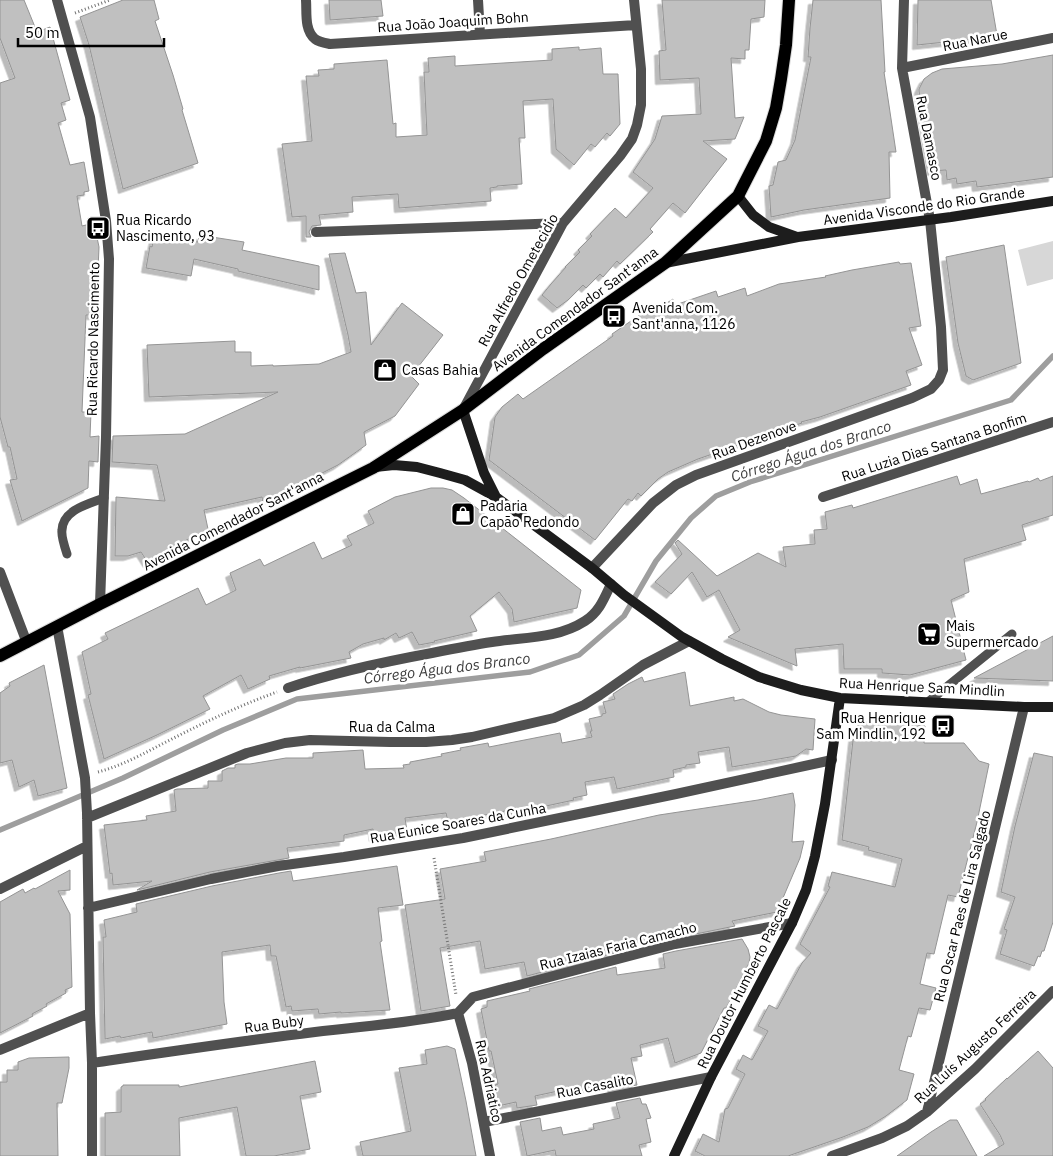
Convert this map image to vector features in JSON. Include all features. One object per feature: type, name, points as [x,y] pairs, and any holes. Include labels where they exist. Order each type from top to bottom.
[{"type":"main road","name":"Avenida Comendador Sant'anna","points":[[0,656],[372,468],[463,410],[543,349],[665,263],[738,196],[766,141],[776,108],[786,44],[789,0]]},
{"type":"street","name":"Rua Ricardo Nascimento","points":[[57,0],[90,117],[106,221],[109,259],[100,604]]},
{"type":"street","name":"Rua João Joaquim Bohn","points":[[306,0],[308,29],[315,39],[330,44],[636,25]]},
{"type":"street","points":[[478,0],[480,34]]},
{"type":"street","name":"Rua Alfredo Ometecidio","points":[[463,410],[563,223],[620,156],[632,139],[641,105],[641,69],[634,0]]},
{"type":"street","name":"Rua Damasco","points":[[904,0],[902,68],[930,220],[941,328],[943,370]]},
{"type":"street","name":"Rua Narue","points":[[902,68],[1053,38]]},
{"type":"street","name":"Avenida Visconde do Rio Grande","points":[[738,196],[753,215],[769,227],[798,237]]},
{"type":"street","name":"Avenida Visconde do Rio Grande","points":[[665,263],[798,237],[930,220],[1053,201]]},
{"type":"street","points":[[316,232],[563,223]]},
{"type":"street","name":"Rua Dezenove","points":[[592,568],[653,503],[676,485],[696,475],[917,396],[931,389],[939,380],[943,370]]},
{"type":"street","points":[[463,410],[484,473],[496,496]]},
{"type":"street","name":"Rua Luzia Dias Santana Bonfim","points":[[823,497],[1053,422]]},
{"type":"street","name":"Rua Henrique Sam Mindlin","points":[[372,468],[394,465],[440,472],[465,480],[496,496],[592,568],[615,588],[686,639],[759,677],[801,690],[840,698],[1053,707]]},
{"type":"street","points":[[0,572],[27,643]]},
{"type":"street","points":[[288,688],[314,679],[382,663],[492,642],[557,633],[584,621],[595,613],[615,588]]},
{"type":"street","points":[[57,626],[85,777],[92,1063],[92,1156]]},
{"type":"street","name":"Rua da Calma","points":[[87,816],[247,753],[285,743],[310,740],[399,742],[452,740],[554,718],[584,705],[642,665],[686,639]]},
{"type":"street","name":"Rua Doutor Humberto Pascale","points":[[674,1156],[711,1078],[792,923],[806,890],[825,804],[840,698]]},
{"type":"street","name":"Rua Oscar Paes de Lira Salgado","points":[[927,1112],[1024,707]]},
{"type":"street","name":"Rua Eunice Soares da Cunha","points":[[88,908],[211,879],[278,866],[463,838],[832,760]]},
{"type":"street","points":[[0,889],[87,846]]},
{"type":"street","name":"Rua Izaias Faria Camacho","points":[[458,1013],[473,998],[483,995],[675,944],[792,923]]},
{"type":"street","name":"Rua Luís Augusto Ferreira","points":[[832,1156],[882,1138],[907,1126],[927,1112],[975,1069],[1053,991]]},
{"type":"street","points":[[0,1050],[90,1013]]},
{"type":"street","name":"Rua Buby","points":[[92,1063],[314,1032],[407,1022],[458,1013]]},
{"type":"street","name":"Rua Adriatico","points":[[458,1013],[472,1063],[490,1156]]},
{"type":"street","name":"Rua Casalito","points":[[484,1122],[711,1078]]},
{"type":"lane","points":[[67,554],[62,530],[66,517],[79,508],[104,498]]},
{"type":"lane","points":[[928,702],[1012,634]]},
{"type":"path","points":[[63,18],[110,0]]},
{"type":"path","points":[[85,777],[122,764],[254,700],[288,688]]},
{"type":"path","points":[[431,843],[458,1013]]},
{"type":"shaded area","points":[[1053,241],[1053,279],[1027,286],[1018,250]]},
{"type":"building","points":[[0,0],[24,0],[37,32],[50,27],[70,100],[61,103],[66,120],[58,123],[70,165],[84,162],[89,191],[84,192],[84,195],[77,196],[82,226],[94,223],[99,247],[96,315],[86,315],[82,412],[91,412],[90,437],[99,436],[98,462],[89,461],[88,488],[22,521],[10,480],[17,479],[10,447],[8,447],[0,417],[0,83],[15,78],[0,38]]},
{"type":"building","points":[[123,0],[154,0],[159,19],[155,21],[173,75],[198,163],[123,189],[89,45],[80,17]]},
{"type":"building","points":[[329,0],[381,0],[383,16],[330,20]]},
{"type":"building","points":[[662,0],[765,0],[764,17],[751,19],[749,50],[745,50],[745,59],[731,58],[735,118],[744,117],[735,139],[703,141],[727,159],[685,213],[673,203],[650,229],[653,232],[620,264],[617,261],[603,277],[600,274],[586,288],[583,285],[557,308],[542,295],[580,252],[578,250],[592,236],[590,234],[615,208],[626,218],[653,188],[633,172],[655,139],[662,116],[701,114],[699,78],[660,80],[659,51],[666,50]]},
{"type":"building","points":[[813,0],[881,0],[884,72],[896,152],[889,152],[890,198],[804,210],[771,217],[769,186],[773,185],[778,162],[786,160],[795,140],[811,57],[808,57]]},
{"type":"building","points":[[918,0],[991,0],[997,35],[917,45]]},
{"type":"building","points":[[579,47],[579,50],[601,48],[603,74],[618,74],[620,124],[610,136],[607,133],[595,147],[591,144],[574,165],[556,149],[553,99],[523,101],[525,138],[519,138],[522,184],[490,188],[491,201],[399,208],[398,194],[352,197],[353,212],[319,215],[321,225],[312,226],[309,232],[311,237],[306,237],[306,216],[292,217],[282,144],[312,141],[306,76],[319,76],[318,70],[334,69],[334,64],[387,60],[393,124],[396,123],[396,137],[427,135],[424,72],[429,72],[428,58],[455,56],[455,66],[552,60],[552,49]]},
{"type":"building","points":[[1053,55],[1053,177],[977,187],[976,181],[957,184],[956,178],[947,180],[946,170],[932,171],[919,91],[924,79],[942,69],[1002,64]]},
{"type":"building","points":[[199,235],[244,242],[242,250],[319,266],[319,290],[194,259],[191,276],[146,268],[150,246],[152,247],[154,237],[198,242]]},
{"type":"building","points":[[1004,245],[1021,363],[973,380],[966,376],[958,343],[946,257]]},
{"type":"building","points":[[345,253],[356,293],[366,292],[371,345],[402,303],[443,335],[411,376],[419,384],[395,416],[364,432],[366,445],[338,465],[263,503],[262,497],[204,510],[208,529],[169,549],[170,551],[148,563],[141,552],[128,556],[115,556],[116,497],[165,501],[157,465],[112,462],[113,436],[185,434],[278,392],[149,397],[147,345],[235,341],[235,352],[251,352],[251,366],[319,364],[351,352],[329,254]]},
{"type":"building","points":[[899,262],[900,264],[911,263],[921,326],[909,328],[922,365],[906,371],[911,385],[801,422],[698,459],[668,472],[641,496],[638,493],[632,501],[628,499],[595,540],[489,460],[495,417],[502,407],[518,394],[523,399],[647,310],[650,314],[673,299],[675,305],[716,291],[718,297],[745,288],[747,296],[779,284],[826,277],[852,270]]},
{"type":"building","points":[[957,476],[960,485],[977,479],[981,494],[1038,478],[1040,481],[1053,476],[1053,515],[1022,525],[1026,540],[964,559],[969,592],[951,600],[966,660],[910,675],[882,673],[882,669],[844,669],[843,644],[795,649],[797,666],[728,637],[740,630],[719,590],[707,597],[692,572],[671,594],[655,582],[682,554],[675,543],[678,540],[717,576],[758,553],[786,567],[783,547],[815,544],[814,530],[827,529],[825,512],[852,505],[853,508]]},
{"type":"building","points":[[431,488],[452,490],[464,498],[581,590],[577,608],[514,622],[512,609],[499,592],[470,616],[477,631],[419,645],[412,632],[399,638],[396,633],[384,640],[384,638],[363,644],[349,652],[351,658],[300,667],[269,676],[270,679],[248,689],[241,675],[203,696],[210,709],[104,759],[88,695],[91,694],[82,652],[108,639],[105,633],[198,588],[206,605],[236,590],[230,573],[260,559],[264,566],[314,542],[322,559],[352,545],[347,536],[374,523],[368,511],[395,497]]},
{"type":"building","points":[[1053,636],[1053,681],[974,678]]},
{"type":"building","points":[[44,665],[67,788],[38,796],[34,780],[19,787],[12,760],[0,763],[0,693],[10,686],[9,683]]},
{"type":"building","points":[[685,672],[690,706],[734,697],[734,701],[743,699],[769,712],[815,719],[813,750],[806,749],[796,756],[732,767],[729,747],[698,752],[700,763],[686,765],[686,767],[673,770],[674,777],[617,789],[614,777],[585,782],[587,795],[573,798],[574,800],[509,814],[516,809],[448,822],[446,813],[405,818],[407,831],[374,837],[373,829],[344,835],[344,841],[287,848],[289,858],[210,872],[137,890],[152,881],[113,885],[104,825],[147,820],[146,816],[176,811],[174,790],[208,788],[208,781],[222,781],[222,771],[228,768],[235,768],[235,765],[286,758],[313,758],[313,753],[363,750],[365,769],[404,768],[403,765],[410,764],[410,762],[442,756],[441,754],[461,750],[460,748],[488,743],[489,747],[560,733],[562,743],[592,737],[589,719],[606,713],[603,702],[615,699],[613,694],[642,677],[644,682]]},
{"type":"building","points":[[865,722],[925,726],[924,743],[964,743],[979,761],[989,764],[958,897],[948,895],[934,954],[927,953],[920,984],[936,988],[930,1010],[919,1008],[911,1037],[908,1036],[899,1070],[914,1074],[907,1100],[868,1127],[788,1156],[705,1156],[695,1151],[703,1134],[719,1142],[725,1109],[728,1108],[745,1074],[736,1069],[743,1055],[752,1060],[768,1031],[758,1026],[769,1005],[777,1009],[802,963],[811,953],[800,944],[830,887],[828,886],[832,872],[895,887],[902,859],[868,850],[869,847],[842,840],[854,731],[858,725]]},
{"type":"building","points":[[1034,753],[1053,757],[1053,922],[1044,951],[1042,951],[1040,957],[1038,956],[1034,966],[1000,954],[1007,930],[1004,929],[1015,897],[1001,892],[1015,826]]},
{"type":"building","points":[[793,793],[795,805],[792,842],[804,841],[800,858],[777,912],[732,921],[735,926],[661,941],[660,935],[613,944],[614,953],[527,976],[524,962],[485,969],[480,941],[440,948],[450,1006],[421,1011],[405,905],[445,899],[440,869],[486,861],[484,852],[659,815]]},
{"type":"building","points":[[397,866],[403,905],[378,908],[382,941],[380,942],[390,1010],[319,1014],[318,1009],[292,1011],[291,1006],[286,1007],[276,956],[271,956],[270,945],[222,952],[227,1024],[153,1038],[152,1032],[105,1039],[103,937],[106,937],[104,920],[137,912],[136,904],[279,873],[291,871],[293,881]]},
{"type":"building","points":[[70,870],[70,890],[58,891],[70,914],[72,987],[65,990],[66,993],[46,1004],[47,1006],[32,1014],[33,1016],[0,1033],[0,902],[23,889],[25,893],[35,889]]},
{"type":"building","points":[[742,939],[748,949],[749,963],[701,1053],[675,1063],[668,1038],[640,1045],[642,1056],[631,1058],[637,1085],[613,1089],[611,1083],[578,1090],[577,1087],[535,1096],[537,1105],[517,1108],[516,1102],[498,1106],[495,1085],[498,1084],[481,1009],[487,1007],[487,1001],[616,967],[617,975],[665,968],[663,954]]},
{"type":"building","points":[[447,1046],[455,1049],[476,1156],[363,1156],[360,1142],[411,1131],[399,1068],[427,1064],[425,1050]]},
{"type":"building","points":[[1038,1051],[1053,1068],[1053,1156],[984,1156],[1004,1144],[980,1104]]},
{"type":"building","points":[[69,1057],[69,1068],[62,1103],[57,1103],[58,1156],[0,1156],[0,1082],[7,1082],[7,1070],[18,1070],[18,1062],[29,1058]]},
{"type":"building","points":[[315,1061],[321,1092],[300,1096],[310,1149],[274,1156],[246,1156],[237,1107],[179,1118],[180,1156],[105,1156],[105,1113],[121,1112],[121,1087],[123,1085],[179,1085],[179,1087]]},
{"type":"building","points":[[640,1098],[642,1104],[646,1104],[651,1118],[646,1119],[651,1142],[639,1145],[642,1156],[556,1156],[555,1150],[527,1156],[520,1122],[540,1118],[542,1131],[561,1127],[563,1135],[594,1129],[593,1124],[620,1118],[616,1103]]},
{"type":"building","points":[[950,1120],[957,1120],[977,1156],[897,1156],[931,1132]]},
{"type":"waterway","name":"Córrego Água dos Branco","points":[[0,830],[123,778],[223,730],[297,699],[530,672],[579,655],[624,616],[656,561],[691,518],[716,496],[750,482],[1011,400],[1053,356]]},
{"type":"place","name":"Rua Ricardo Nascimento, 93","points":[[98,228]]},
{"type":"place","name":"Avenida Com. Sant'anna, 1126","points":[[614,316]]},
{"type":"place","name":"Casas Bahia","points":[[385,370]]},
{"type":"place","name":"Padaria Capão Redondo","points":[[463,514]]},
{"type":"place","name":"Mais Supermercado","points":[[929,634]]},
{"type":"place","name":"Rua Henrique Sam Mindlin, 192","points":[[943,726]]}]
